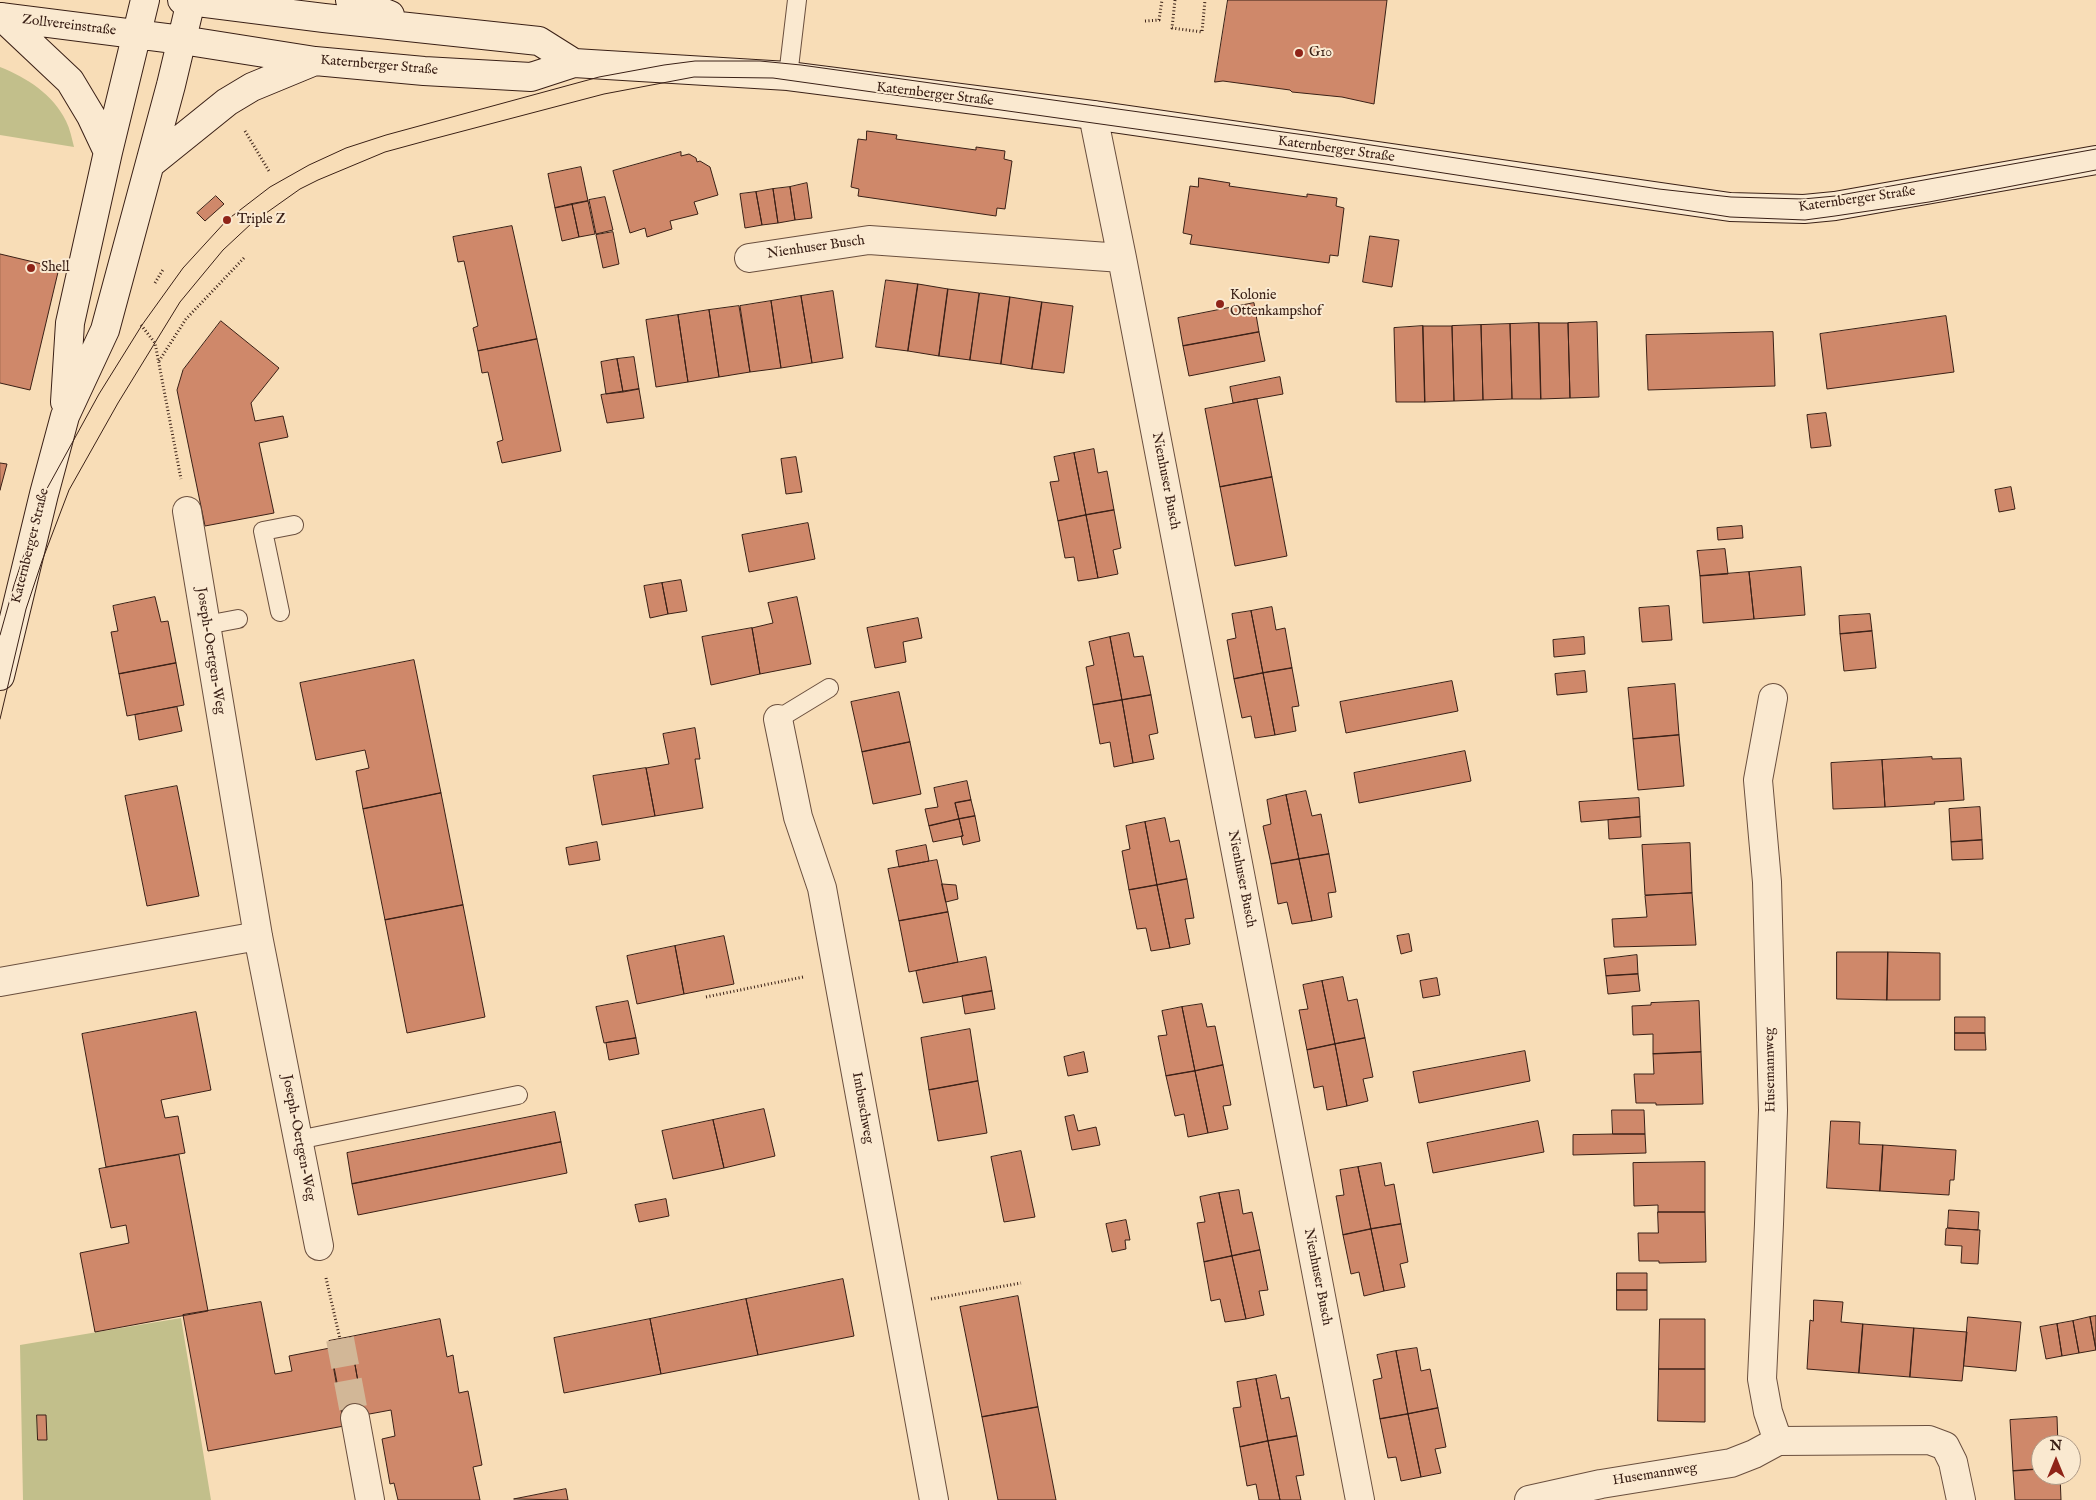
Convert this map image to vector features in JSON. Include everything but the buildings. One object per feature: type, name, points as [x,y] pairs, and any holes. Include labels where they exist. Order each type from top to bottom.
[{"type":"street","name":"Katernberger Straße","points":[[65,416],[70,323],[108,152],[145,0]]},
{"type":"street","points":[[350,0],[424,28]]},
{"type":"street","name":"Katernberger Straße","points":[[0,676],[65,416],[105,330],[182,40],[186,1],[267,12],[539,41],[574,63]]},
{"type":"street","name":"Zollvereinstraße","points":[[1,17],[137,35]]},
{"type":"street","points":[[1,17],[70,81],[92,116],[108,152]]},
{"type":"street","name":"Katernberger Straße","points":[[137,35],[182,40],[315,61],[424,71],[531,77],[574,63],[788,76],[1093,115],[1684,201],[1755,208],[1804,209],[1835,206],[2096,160]]},
{"type":"street","points":[[150,164],[226,102],[252,87],[315,61]]},
{"type":"street","name":"Nienhuser Busch","points":[[1093,115],[1360,1500]]},
{"type":"street","name":"Nienhuser Busch","points":[[749,258],[869,240],[1122,258]]},
{"type":"street","name":"Joseph-Oertgen-Weg","points":[[187,511],[258,936],[318,1246]]},
{"type":"street","name":"Husemannweg","points":[[1773,698],[1758,780],[1767,882],[1772,1110],[1762,1379],[1768,1412],[1778,1441]]},
{"type":"street","name":"Imbuschweg","points":[[778,719],[798,817],[822,888],[934,1500]]},
{"type":"street","points":[[0,982],[258,936]]},
{"type":"street","points":[[355,1418],[370,1500]]},
{"type":"street","name":"Husemannweg","points":[[1529,1500],[1601,1484],[1731,1463],[1754,1454],[1778,1441],[1928,1440],[1945,1446],[1953,1462],[1961,1500]]},
{"type":"lane","points":[[788,76],[797,0]]},
{"type":"lane","points":[[280,612],[263,532],[294,525]]},
{"type":"lane","points":[[206,624],[238,619]]},
{"type":"lane","points":[[778,719],[829,688]]},
{"type":"lane","points":[[298,1140],[518,1095]]},
{"type":"path","points":[[1145,22],[1159,20],[1162,0]]},
{"type":"path","points":[[1175,0],[1172,28],[1202,32],[1205,0]]},
{"type":"path","points":[[242,126],[269,172]]},
{"type":"path","points":[[159,361],[186,319],[244,258]]},
{"type":"path","points":[[161,366],[187,511]]},
{"type":"path","points":[[706,997],[837,969]]},
{"type":"path","points":[[318,1246],[340,1339]]},
{"type":"path","points":[[899,1305],[1022,1283]]},
{"type":"shaded area","points":[[0,67],[20,76],[47,95],[61,111],[71,134],[74,147],[0,135]]},
{"type":"shaded area","points":[[181,1318],[211,1500],[23,1500],[20,1345]]},
{"type":"tunnel","points":[[340,1339],[355,1418]]},
{"type":"tram line","points":[[0,635],[14,585],[44,494],[99,394],[142,325],[183,268],[227,220],[270,187],[309,165],[346,148],[386,135],[599,77],[695,61],[760,61],[801,65],[1312,136],[1659,189],[1731,197],[1803,199],[1835,196],[2096,149]]},
{"type":"tram line","points":[[0,719],[26,609],[69,490],[118,403],[180,302],[223,250],[252,223],[300,189],[385,152],[604,94],[694,77],[773,78],[1385,164],[1730,217],[1805,220],[1929,202],[2096,170]]},
{"type":"place","name":"G10","points":[[1299,53]]},
{"type":"place","name":"Triple Z","points":[[227,220]]},
{"type":"place","name":"Shell","points":[[31,268]]},
{"type":"place","name":"Kolonie Ottenkampshof","points":[[1220,304]]}]
